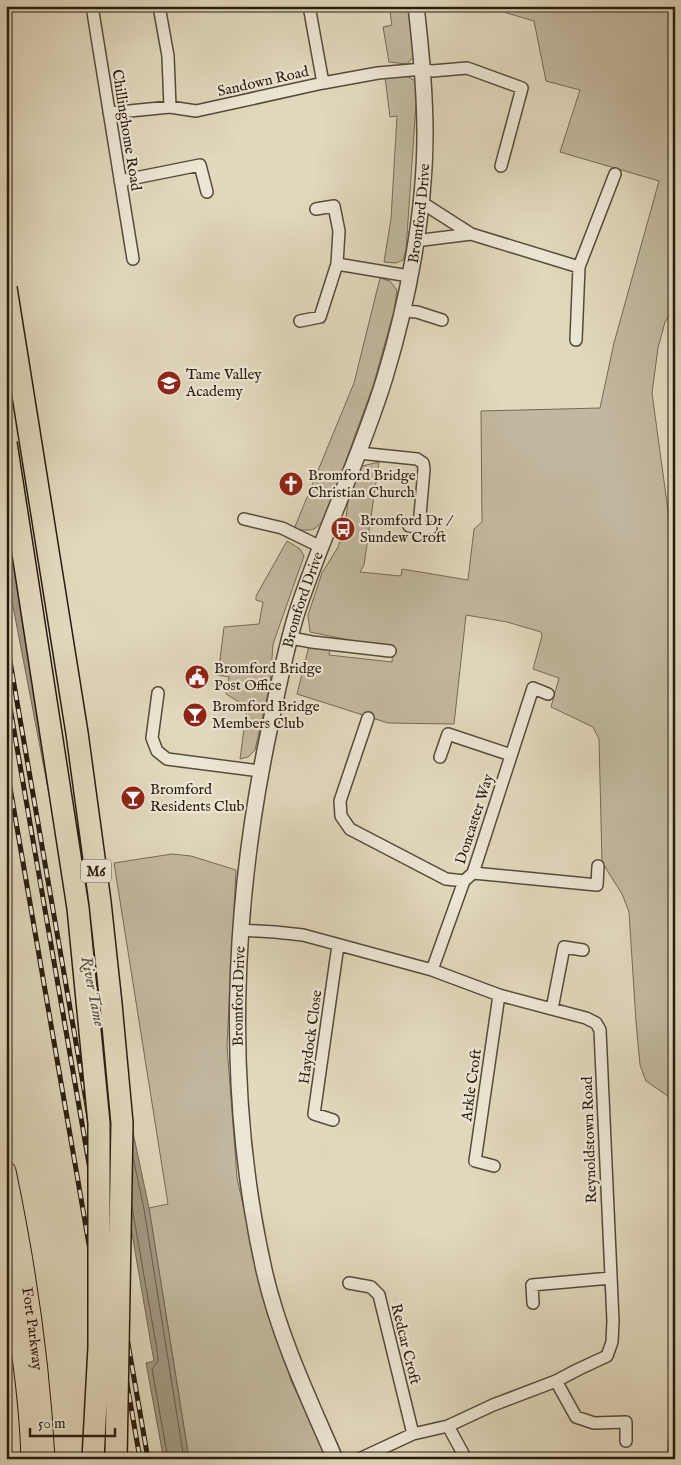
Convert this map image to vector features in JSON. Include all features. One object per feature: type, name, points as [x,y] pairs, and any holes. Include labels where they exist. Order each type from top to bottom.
[{"type":"highway","name":"M6","points":[[6,288],[75,724],[100,902],[111,1004],[122,1123],[116,1459]]},
{"type":"highway","name":"M6","points":[[6,444],[78,908],[99,1123],[99,1347],[93,1459]]},
{"type":"main road","name":"Fort Parkway","points":[[6,1170],[21,1242],[34,1328],[43,1420],[36,1455]]},
{"type":"main road","name":"Fort Parkway","points":[[6,1259],[18,1327],[36,1455]]},
{"type":"street","name":"Chillinghome Road","points":[[92,6],[133,259]]},
{"type":"street","points":[[159,6],[168,56],[170,107]]},
{"type":"street","points":[[309,6],[323,83]]},
{"type":"street","name":"Bromford Drive","points":[[335,1459],[280,1327],[264,1272],[247,1172],[238,1050],[240,930],[247,855],[260,771],[278,686],[297,612],[359,453],[386,376],[409,276],[421,202],[425,135],[422,69],[416,6]]},
{"type":"street","name":"Sandown Road","points":[[109,113],[170,107],[196,111],[378,73],[422,69],[432,71],[467,68],[522,88],[501,166]]},
{"type":"street","points":[[120,181],[200,165],[207,192]]},
{"type":"street","points":[[576,340],[580,267],[615,174]]},
{"type":"street","points":[[421,202],[471,234],[580,267]]},
{"type":"street","points":[[300,321],[320,317],[337,264],[339,231],[334,206],[316,209]]},
{"type":"street","points":[[415,241],[471,234]]},
{"type":"street","points":[[337,264],[409,276]]},
{"type":"street","points":[[402,311],[417,312],[442,320]]},
{"type":"street","points":[[359,453],[417,459],[423,463],[420,527]]},
{"type":"street","points":[[244,519],[282,528],[321,548]]},
{"type":"street","points":[[291,638],[390,651]]},
{"type":"street","name":"Doncaster Way","points":[[432,970],[469,877],[532,688],[548,694]]},
{"type":"street","points":[[158,693],[152,738],[157,751],[168,759],[260,771]]},
{"type":"street","points":[[368,718],[340,801],[341,816],[350,829],[446,879],[469,877],[597,885],[598,866]]},
{"type":"street","points":[[440,757],[448,734],[511,755]]},
{"type":"street","name":"Reynoldstown Road","points":[[240,930],[303,935],[432,970],[500,995],[586,1018],[596,1024],[600,1030],[612,1342],[607,1356],[556,1382],[493,1405],[448,1426],[413,1434],[359,1459]]},
{"type":"street","name":"Haydock Close","points":[[333,1120],[314,1114],[338,945]]},
{"type":"street","points":[[552,1009],[564,948],[582,950]]},
{"type":"street","name":"Arkle Croft","points":[[494,1166],[475,1161],[500,995]]},
{"type":"street","points":[[533,1302],[532,1285],[610,1278]]},
{"type":"street","name":"Redcar Croft","points":[[349,1283],[371,1287],[379,1294],[413,1434]]},
{"type":"street","points":[[556,1382],[576,1417],[594,1423],[626,1422],[626,1441]]},
{"type":"street","points":[[448,1426],[466,1459]]},
{"type":"shaded area","points":[[389,6],[408,6],[416,54],[407,64],[389,62],[383,27],[392,25]]},
{"type":"shaded area","points":[[493,6],[675,6],[675,307],[665,322],[658,348],[652,393],[670,525],[675,536],[675,655],[669,692],[675,709],[675,1044],[673,1048],[675,1052],[675,1101],[646,1081],[640,1065],[629,912],[622,894],[602,862],[599,739],[593,727],[551,707],[559,678],[533,669],[542,636],[541,632],[507,622],[466,615],[454,724],[388,723],[297,694],[309,646],[330,649],[329,655],[392,662],[393,649],[310,632],[308,615],[322,573],[338,547],[345,528],[348,500],[358,467],[379,462],[364,565],[360,572],[401,576],[402,569],[468,580],[474,529],[482,522],[481,411],[600,408],[614,343],[659,181],[560,152],[580,90],[546,81],[534,21],[490,8]]},
{"type":"shaded area","points":[[407,76],[415,81],[417,90],[406,250],[403,260],[396,263],[384,262],[391,219],[397,116],[390,117],[385,77]]},
{"type":"shaded area","points":[[380,278],[390,281],[397,290],[394,311],[373,386],[325,518],[312,530],[294,529],[354,383]]},
{"type":"shaded area","points":[[287,541],[300,549],[304,556],[273,644],[270,685],[255,750],[248,757],[240,759],[247,707],[226,694],[229,677],[218,675],[224,627],[259,624],[263,602],[256,600],[256,596]]},
{"type":"shaded area","points":[[172,854],[191,856],[236,870],[227,1046],[237,1178],[253,1250],[291,1381],[329,1459],[189,1459],[149,1208],[168,1204],[114,863]]},
{"type":"shaded area","points":[[675,1371],[675,1459],[667,1459],[667,1458]]},
{"type":"water","name":"River Tame","points":[[6,474],[86,910],[149,1208],[189,1459],[163,1459],[146,1363],[154,1361],[119,1158],[6,570]]},
{"type":"railway","points":[[6,638],[148,1459]]},
{"type":"railway","points":[[6,684],[140,1459]]},
{"type":"railway","points":[[6,764],[126,1459]]},
{"type":"place","name":"Tame Valley Academy","points":[[169,383]]},
{"type":"place","name":"Bromford Bridge Christian Church","points":[[291,484]]},
{"type":"place","name":"Bromford Dr / Sundew Croft","points":[[343,529]]},
{"type":"place","name":"Bromford Bridge Post Office","points":[[197,677]]},
{"type":"place","name":"Bromford Bridge Members Club","points":[[195,715]]},
{"type":"place","name":"Bromford Residents Club","points":[[133,798]]}]
